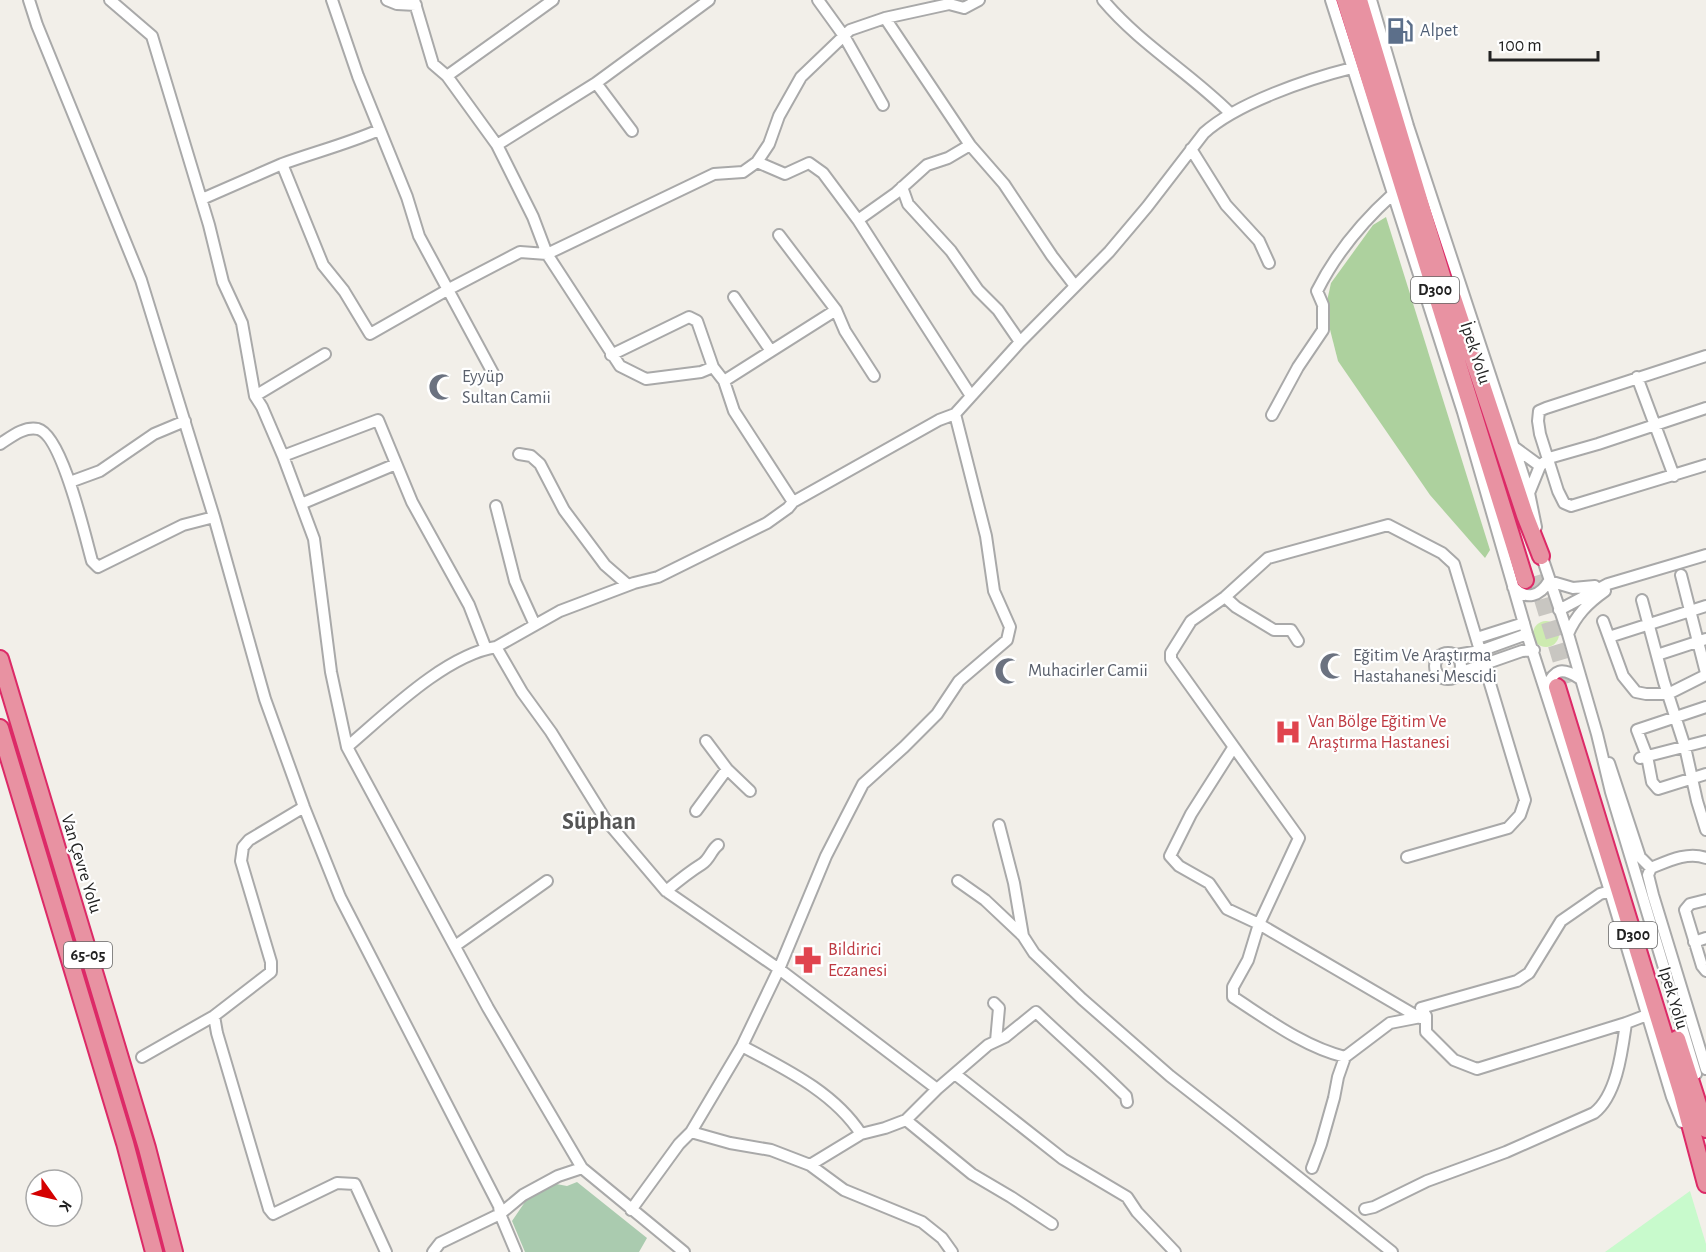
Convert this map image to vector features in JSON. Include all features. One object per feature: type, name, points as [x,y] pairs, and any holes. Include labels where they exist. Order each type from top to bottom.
[{"type":"highway","name":"İpek Yolu","points":[[1345,0],[1531,581]]},
{"type":"highway","name":"İpek Yolu","points":[[1359,0],[1430,232],[1531,581]]},
{"type":"highway","points":[[1430,232],[1525,515],[1541,556]]},
{"type":"highway","name":"Van Çevre Yolu","points":[[0,659],[147,1148],[174,1252]]},
{"type":"highway","name":"Ipek Yolu","points":[[1563,685],[1706,1129]]},
{"type":"highway","name":"Ipek Yolu","points":[[1563,685],[1706,1184]]},
{"type":"highway","name":"65-05","points":[[0,728],[124,1143],[154,1252]]},
{"type":"street","points":[[29,0],[37,25],[141,280],[214,517],[265,699],[304,807],[340,897],[499,1206],[500,1214],[516,1252]]},
{"type":"street","points":[[110,0],[152,36],[202,199],[223,282],[242,323],[255,396],[284,456],[314,539],[332,672],[347,747],[506,1041],[582,1168],[684,1252]]},
{"type":"street","points":[[332,0],[358,76],[407,197],[419,236],[494,375]]},
{"type":"street","points":[[387,0],[397,4],[415,2],[433,64],[447,76],[497,145],[533,217],[547,254],[620,366],[646,379],[700,372],[713,367]]},
{"type":"street","points":[[447,76],[553,0]]},
{"type":"street","points":[[497,145],[596,83],[709,0]]},
{"type":"street","points":[[818,0],[844,36],[883,105]]},
{"type":"street","points":[[282,164],[323,265],[344,291],[370,334],[520,252],[547,254],[714,174],[743,172],[757,162],[769,144],[779,116],[801,77],[850,30],[885,18],[947,2],[964,8],[979,0]]},
{"type":"street","points":[[1103,0],[1139,38],[1208,91],[1230,113]]},
{"type":"street","points":[[1331,0],[1463,412],[1531,581],[1559,610],[1568,634]]},
{"type":"street","points":[[1371,0],[1412,136],[1529,493],[1541,556],[1531,581],[1524,623],[1527,634],[1534,650],[1563,685],[1597,734],[1614,776],[1640,857],[1651,868]]},
{"type":"street","points":[[885,18],[970,145],[1004,184],[1075,286]]},
{"type":"street","points":[[347,747],[452,664],[491,648],[560,610],[628,585],[658,577],[767,523],[793,502],[929,426],[955,414],[1020,342],[1125,234],[1204,133],[1230,113],[1310,80],[1352,68]]},
{"type":"street","points":[[596,83],[632,131]]},
{"type":"street","points":[[202,199],[282,164],[325,149],[343,146],[379,130]]},
{"type":"street","points":[[858,220],[927,165],[948,158],[970,145]]},
{"type":"street","points":[[1191,149],[1226,205],[1259,241],[1269,263]]},
{"type":"street","points":[[757,162],[785,174],[809,163],[823,173],[858,220],[971,396]]},
{"type":"street","points":[[902,187],[908,204],[951,251],[978,290],[998,310],[1020,342]]},
{"type":"street","points":[[1272,415],[1298,367],[1323,330],[1323,305],[1317,291],[1327,270],[1376,209],[1393,194]]},
{"type":"street","points":[[779,235],[836,310],[845,331],[874,376]]},
{"type":"street","points":[[734,297],[771,351]]},
{"type":"street","points":[[724,381],[836,310]]},
{"type":"street","points":[[611,355],[689,317],[697,321],[713,367],[724,381],[734,411],[793,502]]},
{"type":"street","points":[[255,396],[325,354]]},
{"type":"street","points":[[1706,356],[1539,411],[1538,421],[1545,462],[1564,503],[1571,506],[1706,465]]},
{"type":"street","points":[[1637,377],[1674,476]]},
{"type":"street","points":[[1529,493],[1545,462],[1706,408]]},
{"type":"street","points":[[632,1210],[679,1144],[691,1132],[742,1046],[779,969],[826,856],[863,784],[937,714],[959,681],[1007,640],[1010,627],[994,591],[986,536],[955,414]]},
{"type":"street","points":[[284,456],[378,420],[412,502],[470,605],[491,648],[551,732],[605,819],[666,891],[779,969],[937,1089]]},
{"type":"street","points":[[70,482],[100,471],[154,434],[185,422]]},
{"type":"street","points":[[0,444],[26,429],[37,429],[47,434],[70,482],[92,561],[98,567],[183,525],[214,517]]},
{"type":"street","points":[[1514,447],[1545,462]]},
{"type":"street","points":[[519,454],[531,456],[540,464],[564,510],[605,566],[628,585]]},
{"type":"street","points":[[301,504],[396,464]]},
{"type":"street","points":[[496,506],[515,581],[534,625]]},
{"type":"street","points":[[1345,1057],[1306,1042],[1233,997],[1233,987],[1248,960],[1258,924],[1299,838],[1171,659],[1171,652],[1191,621],[1225,597],[1268,558],[1388,525],[1442,553],[1454,564],[1525,800],[1516,821],[1508,828],[1407,857]]},
{"type":"street","points":[[1559,610],[1608,584],[1706,555]]},
{"type":"street","points":[[1603,621],[1623,676],[1636,692],[1668,694],[1706,674],[1702,640],[1689,610],[1682,574]]},
{"type":"street","points":[[1623,579],[1583,609],[1573,623],[1568,634],[1563,685],[1610,891],[1672,1097],[1701,1166]]},
{"type":"street","points":[[1531,581],[1573,588],[1608,584]]},
{"type":"street","points":[[1225,597],[1236,607],[1274,630],[1292,630],[1298,641]]},
{"type":"street","points":[[1642,600],[1668,694],[1677,718],[1706,830]]},
{"type":"street","points":[[1609,637],[1706,606]]},
{"type":"street","points":[[1477,638],[1524,623]]},
{"type":"street","points":[[1527,634],[1480,651],[1456,655],[1448,652],[1439,655],[1434,668],[1438,676],[1447,680],[1484,663],[1522,651],[1534,650]]},
{"type":"street","points":[[1657,655],[1702,640]]},
{"type":"street","points":[[1456,655],[1461,662],[1459,673]]},
{"type":"street","points":[[1706,707],[1637,730],[1652,782],[1658,789],[1706,774]]},
{"type":"street","points":[[1597,734],[1611,792],[1688,1043],[1706,1112]]},
{"type":"street","points":[[706,741],[728,769],[750,791]]},
{"type":"street","points":[[1644,757],[1706,741]]},
{"type":"street","points":[[1233,748],[1191,814],[1170,856],[1179,866],[1209,884],[1227,909],[1258,924],[1423,1017]]},
{"type":"street","points":[[696,811],[728,769]]},
{"type":"street","points":[[142,1057],[214,1016],[271,972],[271,962],[241,861],[243,847],[249,840],[304,807]]},
{"type":"street","points":[[999,825],[1014,883],[1023,936]]},
{"type":"street","points":[[666,891],[696,866],[703,864],[718,845]]},
{"type":"street","points":[[1706,858],[1697,855],[1674,859],[1651,868],[1648,875],[1706,1069]]},
{"type":"street","points":[[455,946],[547,880]]},
{"type":"street","points":[[958,882],[985,900],[1023,936],[1034,952],[1082,999],[1170,1076],[1392,1252]]},
{"type":"street","points":[[1610,891],[1600,894],[1561,921],[1529,973],[1517,981],[1421,1008],[1426,1032],[1454,1060],[1477,1069],[1647,1015]]},
{"type":"street","points":[[1706,900],[1690,904],[1685,910],[1694,942],[1706,971]]},
{"type":"street","points":[[1694,942],[1706,938]]},
{"type":"street","points":[[994,1003],[999,1008],[996,1041]]},
{"type":"street","points":[[810,1165],[861,1134],[906,1120],[937,1089],[988,1045],[1005,1037],[1036,1012],[1067,1042],[1098,1067],[1126,1096],[1127,1102]]},
{"type":"street","points":[[214,1016],[269,1209],[273,1214],[337,1183],[355,1184],[386,1252]]},
{"type":"street","points":[[1312,1168],[1345,1057],[1390,1023],[1423,1017]]},
{"type":"street","points":[[1365,1209],[1374,1207],[1427,1181],[1506,1152],[1603,1107],[1621,1062],[1626,1023]]},
{"type":"street","points":[[742,1046],[796,1074],[840,1108],[861,1134]]},
{"type":"street","points":[[955,1074],[1063,1158],[1127,1197],[1137,1212],[1175,1252]]},
{"type":"street","points":[[906,1120],[972,1174],[1052,1224]]},
{"type":"street","points":[[691,1132],[730,1143],[771,1150],[810,1165],[844,1190],[922,1222],[942,1238],[952,1252]]},
{"type":"street","points":[[433,1252],[440,1243],[500,1214],[523,1195],[558,1176],[582,1168]]},
{"type":"green space","points":[[1386,217],[1490,550],[1485,558],[1430,495],[1338,361],[1325,310],[1331,283],[1373,225]]},
{"type":"green space","points":[[1546,621],[1555,625],[1559,634],[1555,643],[1546,647],[1537,643],[1533,634],[1537,625]]},
{"type":"green space","points":[[577,1182],[647,1238],[639,1252],[525,1252],[512,1221],[527,1199],[551,1183],[567,1186]]},
{"type":"green space","points":[[1690,1191],[1706,1244],[1706,1252],[1605,1252]]},
{"type":"tunnel","points":[[1535,576],[1568,685]]},
{"type":"place","name":"Alpet","points":[[1400,31]]},
{"type":"place","name":"Eyyüp Sultan Camii","points":[[442,387]]},
{"type":"place","name":"Eğitim Ve Araştırma Hastahanesi Mescidi","points":[[1333,666]]},
{"type":"place","name":"Muhacirler Camii","points":[[1008,671]]},
{"type":"place","name":"Van Bölge Eğitim Ve Araştırma Hastanesi","points":[[1288,732]]},
{"type":"place","name":"Bildirici Eczanesi","points":[[808,960]]},
{"type":"district","name":"Süphan","points":[[599,822]]}]
